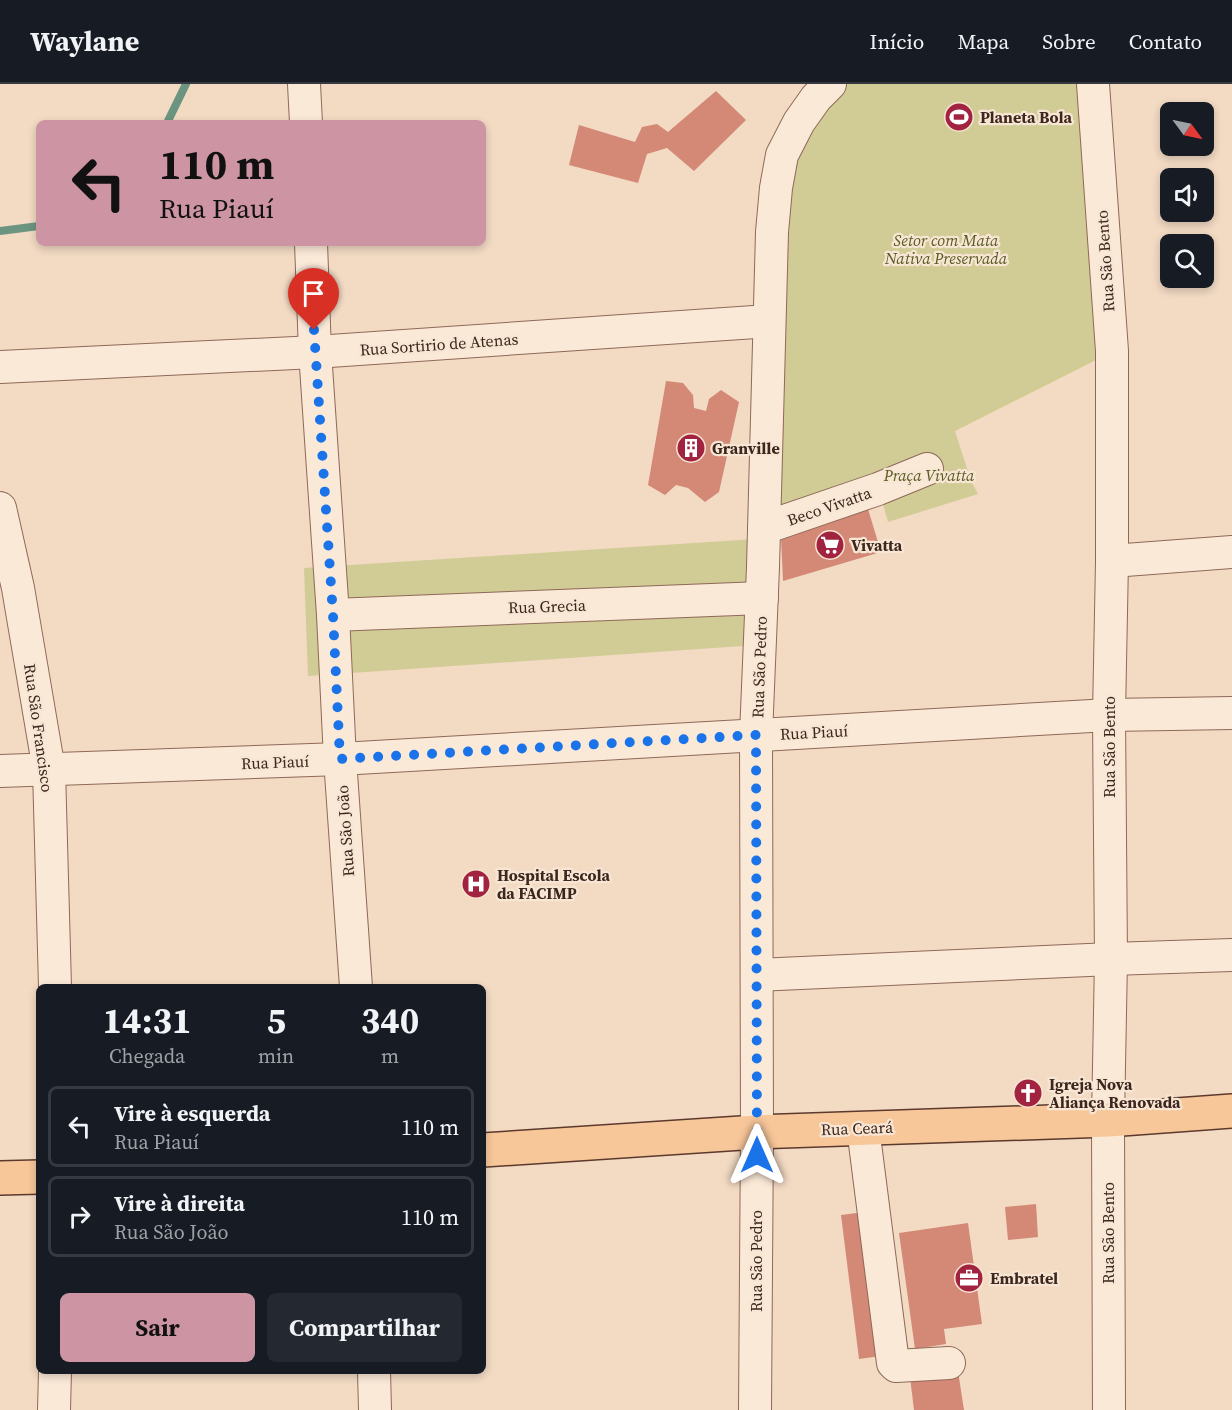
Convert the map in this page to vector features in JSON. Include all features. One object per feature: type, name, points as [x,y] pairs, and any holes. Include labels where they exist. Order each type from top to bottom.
[{"type":"main road","name":"Rua Ceará","points":[[486,1150],[757,1132],[1108,1120],[1232,1111]]},
{"type":"main road","points":[[0,1178],[36,1177]]},
{"type":"street","points":[[304,84],[306,120]]},
{"type":"street","name":"Rua São Pedro","points":[[755,1410],[756,735],[772,232],[782,155],[799,122],[816,98],[830,84]]},
{"type":"street","name":"Rua São Bento","points":[[1093,84],[1112,351],[1109,715],[1111,958],[1108,1120],[1109,1410]]},
{"type":"street","name":"Rua São João","points":[[311,246],[315,352],[356,984]]},
{"type":"street","name":"Rua Sortirio de Atenas","points":[[0,367],[315,352],[769,321]]},
{"type":"street","name":"Beco Vivatta","points":[[764,528],[927,469]]},
{"type":"street","name":"Rua São Francisco","points":[[0,508],[18,588],[49,770],[55,984]]},
{"type":"street","points":[[1112,561],[1232,552]]},
{"type":"street","name":"Rua Grecia","points":[[333,615],[762,598]]},
{"type":"street","name":"Rua Piauí","points":[[0,771],[340,759],[1109,715],[1232,713]]},
{"type":"street","points":[[757,975],[1111,958],[1232,956]]},
{"type":"street","points":[[863,1128],[892,1361],[897,1366],[949,1363]]},
{"type":"street","points":[[54,1410],[55,1374]]},
{"type":"street","points":[[374,1374],[375,1410]]},
{"type":"green space","name":"Setor com Mata Nativa Preservada","points":[[837,84],[1106,84],[1116,350],[955,431],[971,481],[978,494],[888,522],[883,504],[781,538],[775,320],[787,159]]},
{"type":"green space","points":[[771,538],[772,644],[308,676],[304,568]]},
{"type":"building","points":[[716,91],[746,120],[694,171],[667,148],[647,154],[638,183],[569,165],[579,125],[635,142],[642,127],[657,124],[668,132]]},
{"type":"building","name":"Granville","points":[[666,381],[683,383],[693,395],[694,408],[706,411],[709,399],[721,390],[739,402],[719,492],[705,502],[688,488],[676,485],[665,495],[648,485]]},
{"type":"building","name":"Vivatta","points":[[868,509],[881,552],[783,581],[781,538]]},
{"type":"building","points":[[1036,1204],[1038,1237],[1008,1240],[1005,1207]]},
{"type":"building","points":[[864,1212],[881,1356],[859,1359],[841,1215]]},
{"type":"building","points":[[968,1223],[982,1324],[944,1329],[946,1344],[915,1349],[899,1233]]},
{"type":"building","points":[[958,1371],[964,1410],[914,1410],[910,1377]]},
{"type":"waterway","points":[[168,120],[186,84]]},
{"type":"waterway","points":[[0,231],[36,226]]},
{"type":"place","name":"Planeta Bola","points":[[959,117]]},
{"type":"place","name":"Granville","points":[[691,448]]},
{"type":"place","name":"Vivatta","points":[[830,545]]},
{"type":"place","name":"Hospital Escola da FACIMP","points":[[476,884]]},
{"type":"place","name":"Igreja Nova Aliança Renovada","points":[[1028,1093]]},
{"type":"place","name":"Embratel","points":[[969,1278]]},
{"type":"route","points":[[314,330],[340,759],[756,735],[757,1155]]},
{"type":"park label","name":"Praça Vivatta","points":[[929,475]]}]
